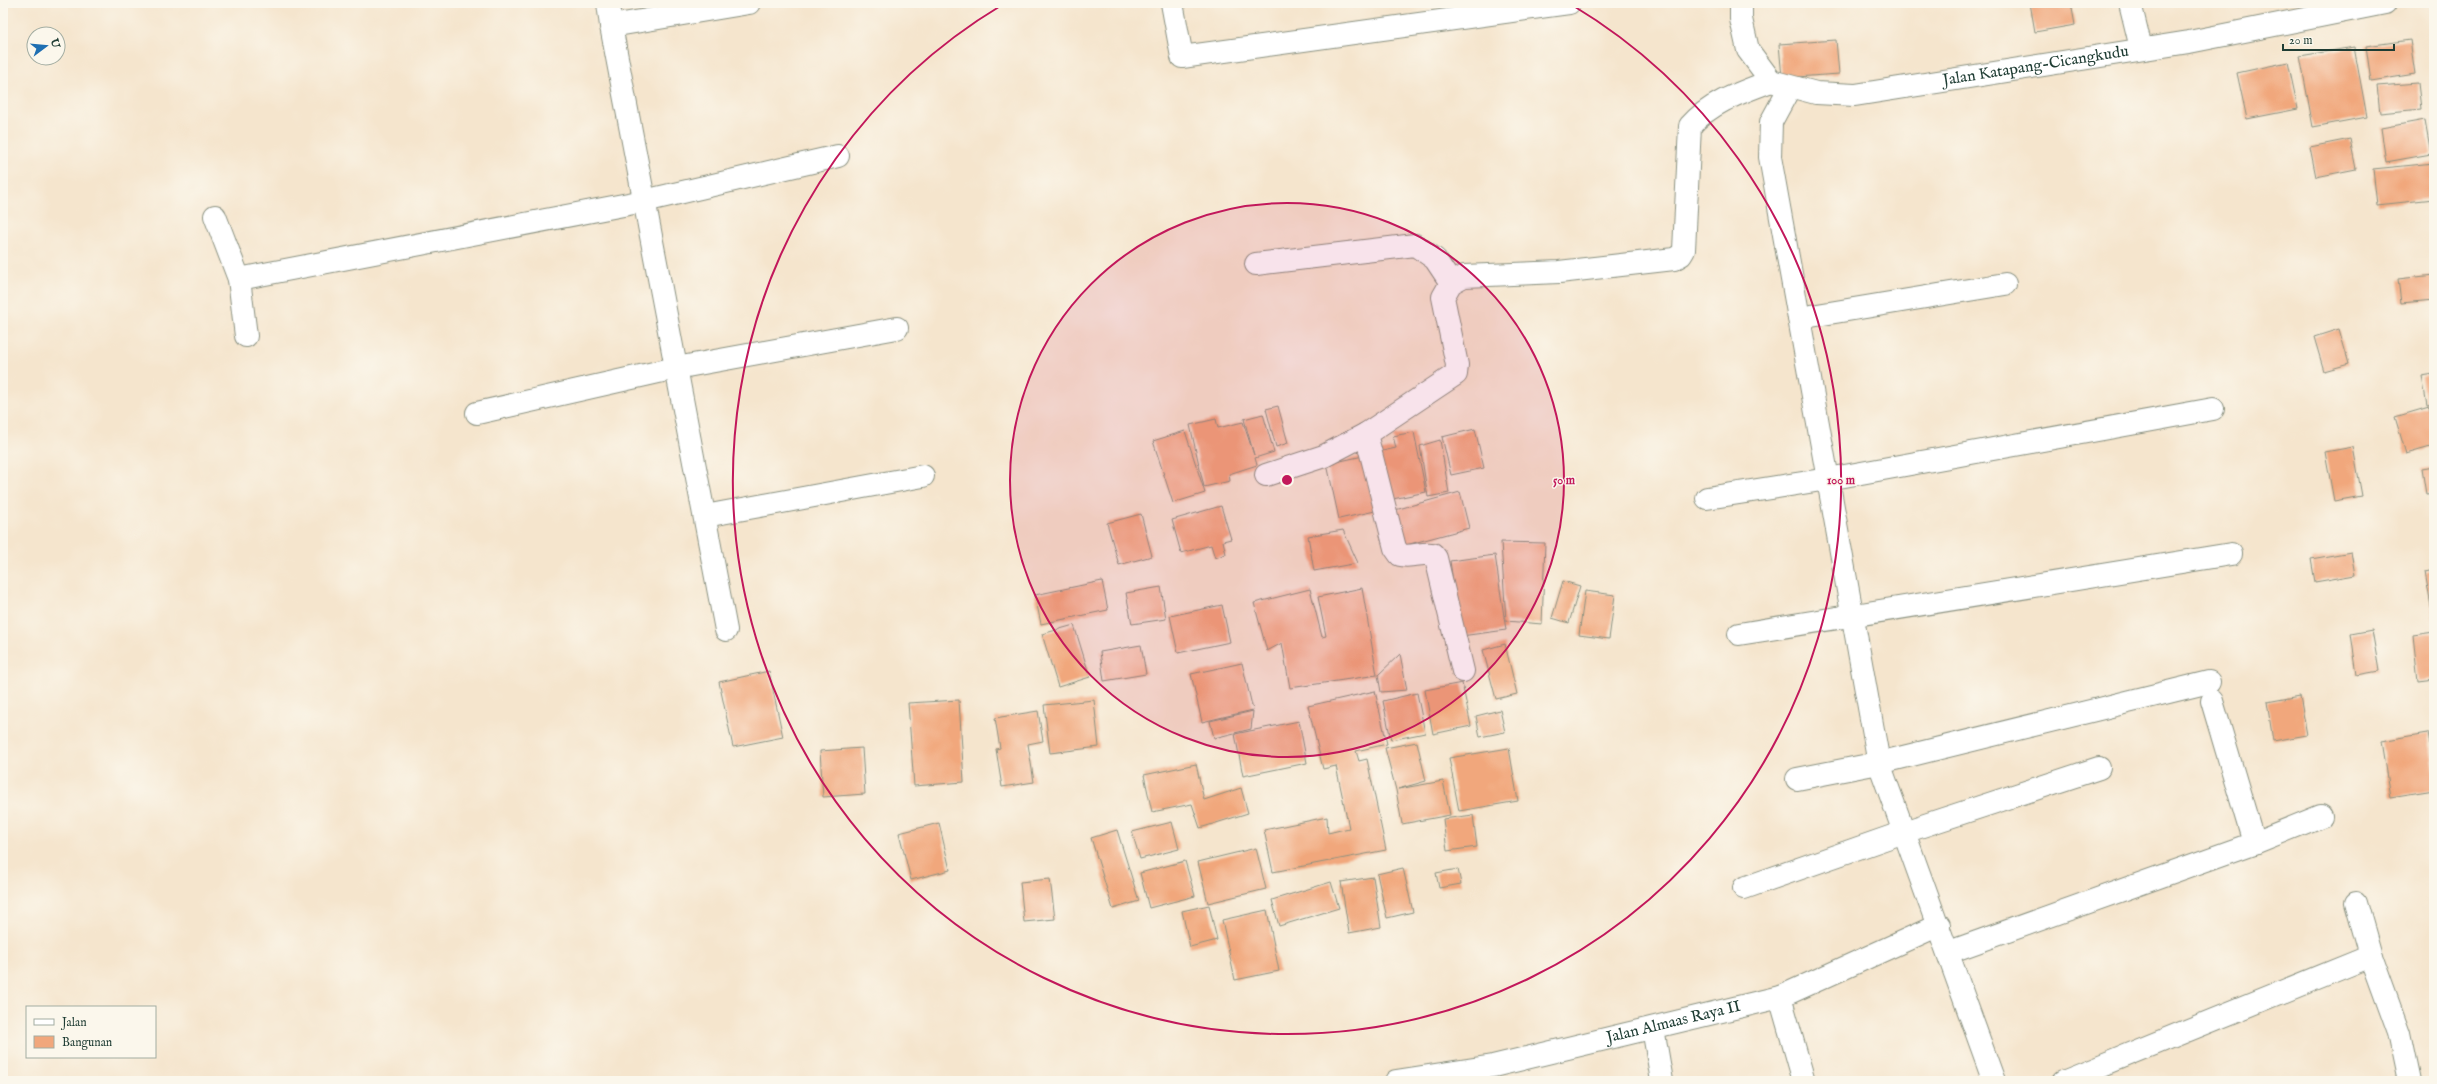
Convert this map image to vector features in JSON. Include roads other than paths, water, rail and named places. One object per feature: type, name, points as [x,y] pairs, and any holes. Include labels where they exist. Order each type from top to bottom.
[{"type":"street","points":[[608,3],[610,26],[726,630]]},
{"type":"street","points":[[610,26],[749,3]]},
{"type":"street","points":[[1172,3],[1182,57],[1569,3]]},
{"type":"street","points":[[1741,3],[1741,19],[1748,50],[1781,84]]},
{"type":"street","points":[[2130,3],[2140,48]]},
{"type":"street","name":"Jalan Katapang-Cicangkudu","points":[[1781,84],[1816,93],[1855,95],[2064,63],[2140,48],[2189,42],[2385,3]]},
{"type":"street","points":[[1266,475],[1324,456],[1366,434],[1456,374],[1457,365],[1443,297],[1451,283],[1464,276],[1558,272],[1674,259],[1682,255],[1684,250],[1690,126],[1700,114],[1724,100],[1781,84]]},
{"type":"street","points":[[1781,84],[1771,122],[1770,157],[1879,763],[1949,952],[1994,1081]]},
{"type":"street","points":[[239,279],[644,200],[838,156]]},
{"type":"street","points":[[215,216],[239,279],[246,336]]},
{"type":"street","points":[[1256,264],[1415,245],[1435,259],[1451,283]]},
{"type":"street","points":[[1799,318],[2005,284]]},
{"type":"street","points":[[477,413],[676,368],[897,328]]},
{"type":"street","points":[[1707,498],[1828,479],[2213,409]]},
{"type":"street","points":[[1366,434],[1395,548],[1400,555],[1407,557],[1428,553],[1433,554],[1436,558],[1463,671]]},
{"type":"street","points":[[705,516],[923,476]]},
{"type":"street","points":[[1739,634],[2231,554]]},
{"type":"street","points":[[1797,779],[1879,763],[2210,691],[2254,843]]},
{"type":"street","points":[[1744,888],[1904,832],[2099,768]]},
{"type":"street","points":[[1949,952],[2254,843],[2321,816]]},
{"type":"street","points":[[2356,903],[2371,956],[2399,1033],[2409,1081]]},
{"type":"street","name":"Jalan Almaas Raya II","points":[[1396,1081],[1494,1073],[1653,1028],[1780,997],[1939,925]]},
{"type":"street","points":[[2063,1081],[2371,956]]},
{"type":"street","points":[[1780,997],[1804,1081]]},
{"type":"street","points":[[1653,1028],[1662,1081]]}]
